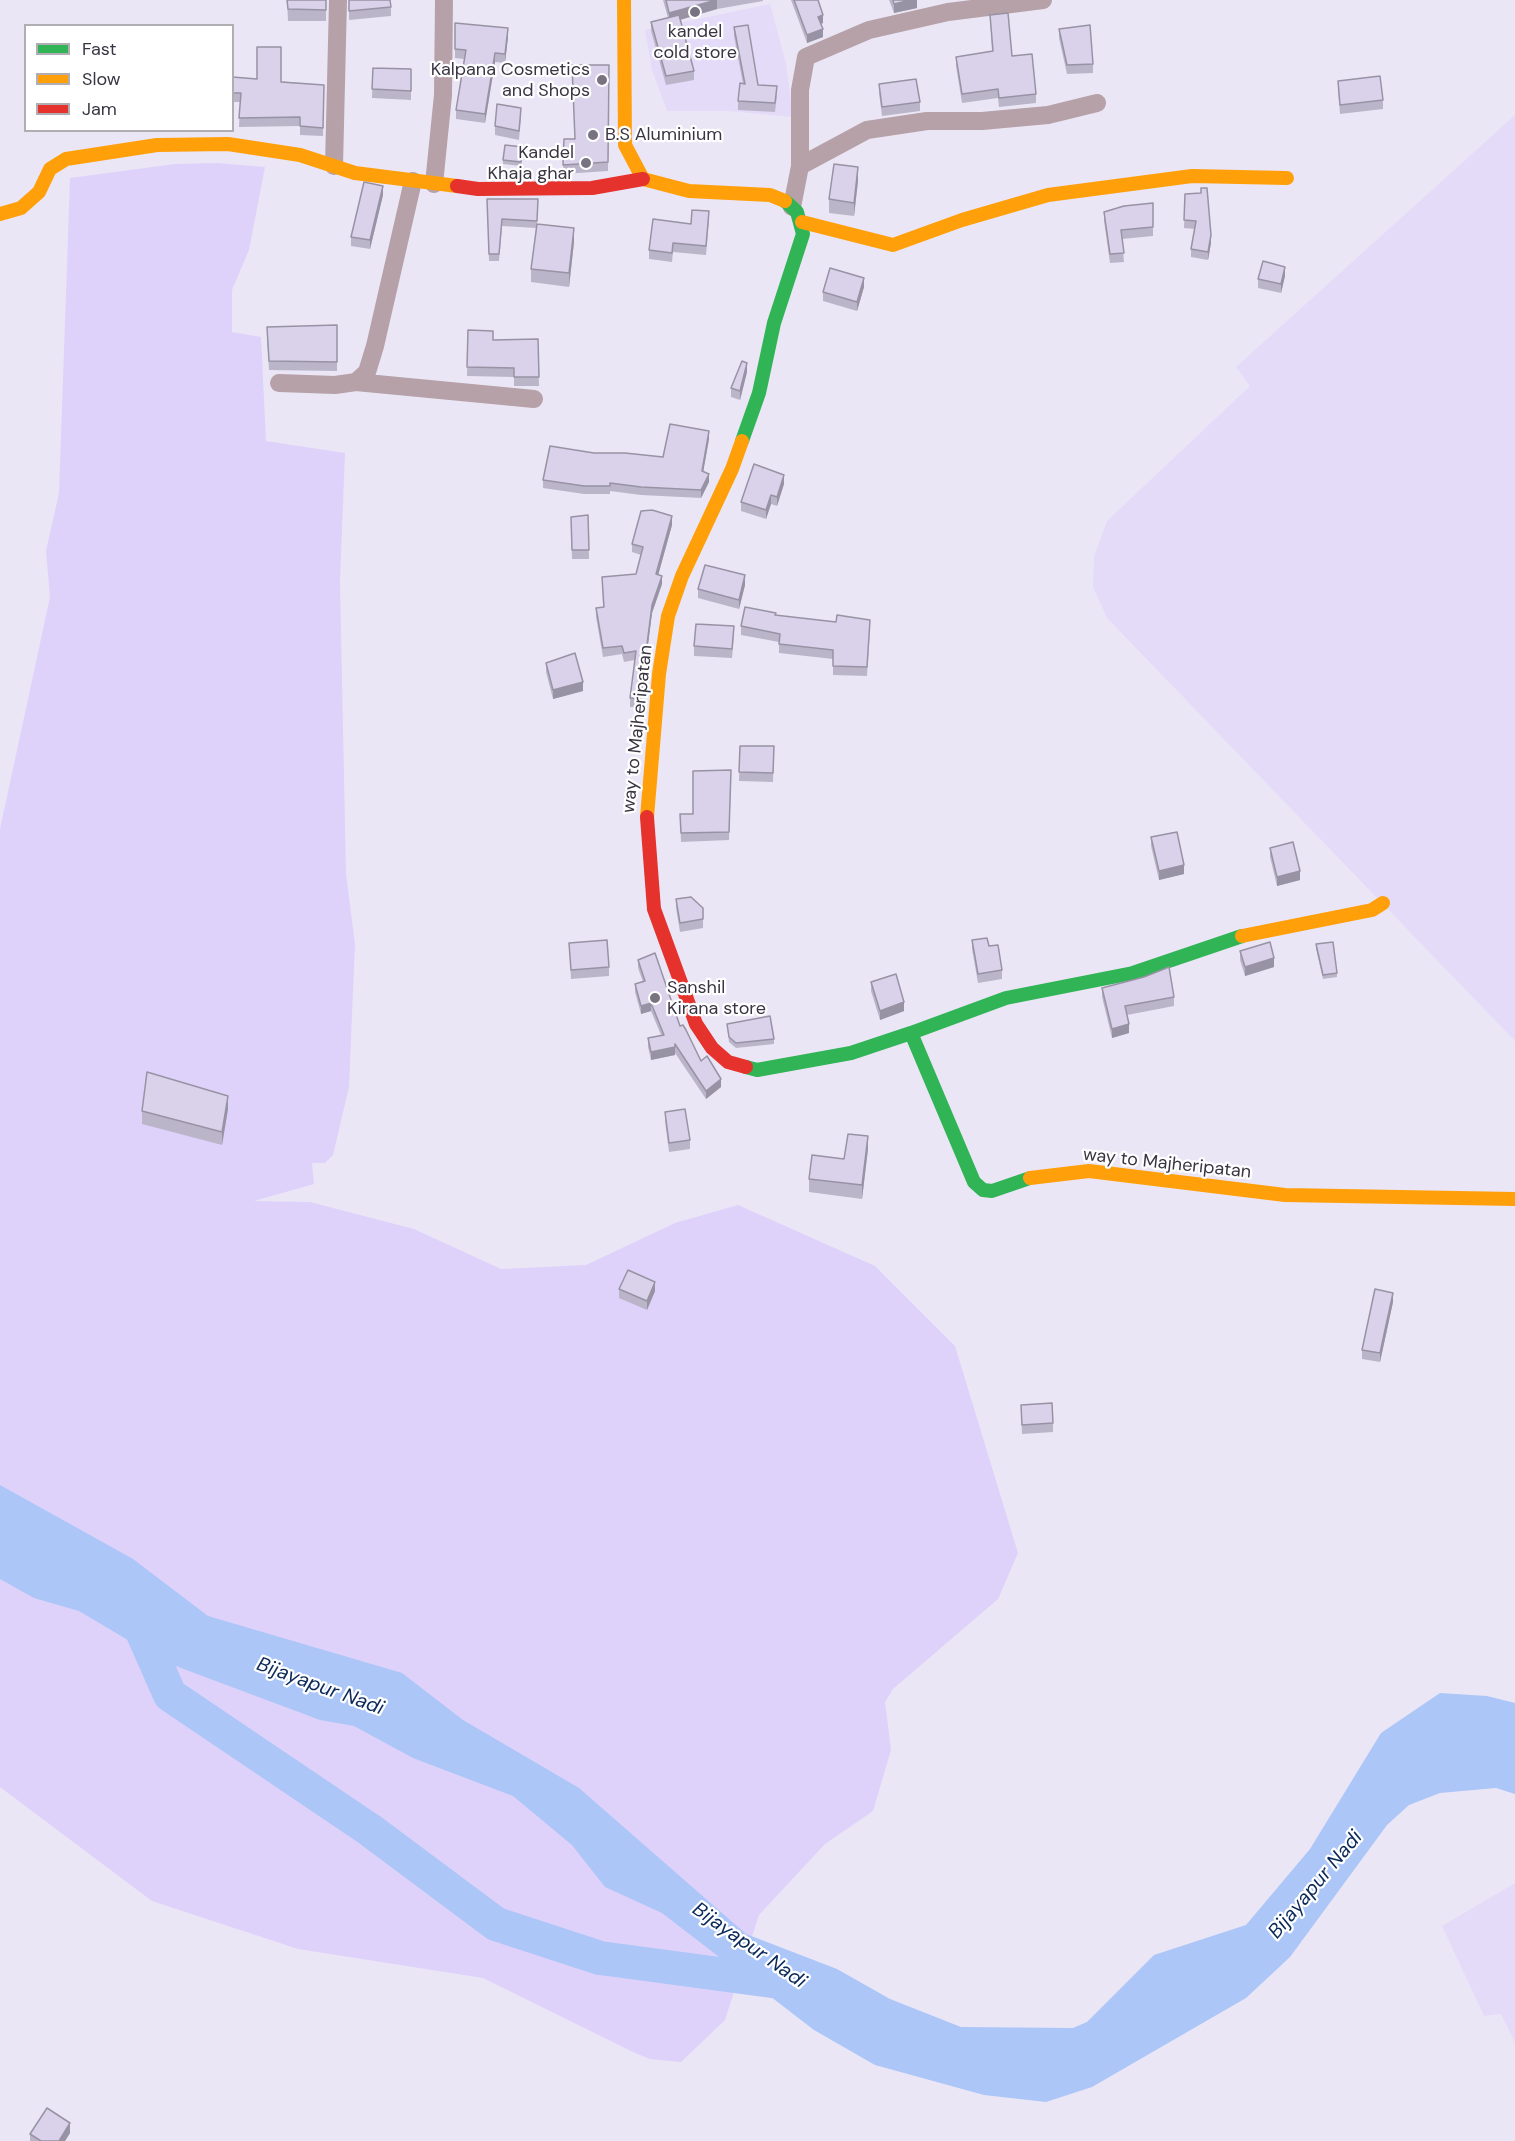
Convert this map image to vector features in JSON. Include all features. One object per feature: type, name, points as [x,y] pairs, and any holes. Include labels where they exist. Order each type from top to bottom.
[{"type":"main road","points":[[624,0],[625,145],[633,164],[644,179]]},
{"type":"main road","points":[[0,214],[21,208],[39,192],[50,170],[66,159],[157,146],[228,144],[300,155],[355,173],[478,189],[572,189],[644,179],[689,191],[770,195],[797,214],[893,245],[962,220],[1048,195],[1192,176],[1287,178]]},
{"type":"main road","name":"way to Majheripatan","points":[[797,214],[803,234],[799,252],[774,322],[759,393],[732,469],[682,576],[669,616],[658,674],[646,810],[654,909],[696,1024],[712,1048],[728,1062],[757,1071],[850,1053],[911,1033],[974,1182],[983,1190],[992,1191],[1030,1178],[1089,1171],[1285,1196],[1515,1200]]},
{"type":"main road","points":[[911,1033],[1006,998],[1133,973],[1250,933],[1372,910],[1383,903]]},
{"type":"street","points":[[334,166],[338,0]]},
{"type":"street","points":[[434,184],[443,95],[444,0]]},
{"type":"street","points":[[797,214],[800,166],[800,90],[806,57],[869,30],[948,12],[1043,0]]},
{"type":"street","points":[[800,166],[867,130],[927,121],[982,121],[1048,115],[1097,104]]},
{"type":"street","points":[[356,382],[367,372],[375,346],[413,181]]},
{"type":"street","points":[[279,383],[335,385],[356,382],[534,399]]},
{"type":"shaded area","points":[[770,4],[786,63],[793,117],[728,111],[667,111],[652,70],[645,30]]},
{"type":"shaded area","points":[[1515,115],[1515,1041],[1107,618],[1093,587],[1094,557],[1107,521],[1250,386],[1236,367]]},
{"type":"shaded area","points":[[217,163],[265,167],[249,250],[232,290],[232,332],[261,337],[266,441],[345,453],[340,581],[346,874],[355,944],[349,1087],[333,1155],[325,1163],[312,1163],[314,1184],[254,1201],[310,1202],[414,1229],[501,1269],[586,1265],[675,1223],[738,1205],[875,1266],[955,1346],[1018,1553],[998,1599],[893,1689],[885,1702],[891,1750],[873,1811],[825,1844],[759,1915],[725,2020],[681,2062],[650,2059],[635,2053],[483,1978],[298,1949],[152,1901],[0,1787],[0,829],[50,597],[46,551],[59,493],[70,178],[175,164]]},
{"type":"shaded area","points":[[1515,1883],[1515,2043],[1501,2014],[1484,2016],[1442,1926]]},
{"type":"water","name":"Bijayapur Nadi","points":[[0,1485],[133,1559],[208,1616],[402,1673],[463,1720],[579,1788],[746,1934],[837,1969],[890,1999],[961,2027],[1073,2028],[1087,2022],[1154,1955],[1246,1925],[1310,1849],[1381,1733],[1440,1693],[1487,1696],[1515,1703],[1515,1794],[1496,1788],[1440,1793],[1409,1805],[1387,1825],[1290,1957],[1246,1998],[1092,2087],[1046,2102],[984,2095],[875,2065],[814,2030],[662,1913],[605,1887],[572,1845],[513,1796],[413,1758],[354,1726],[320,1720],[165,1662],[79,1611],[34,1598],[0,1579]]},
{"type":"building","points":[[287,0],[326,0],[326,10],[288,9]]},
{"type":"building","points":[[349,0],[390,0],[391,7],[349,11]]},
{"type":"building","points":[[666,0],[716,0],[669,13]]},
{"type":"building","points":[[794,0],[818,0],[823,15],[818,17],[823,29],[807,35]]},
{"type":"building","points":[[893,0],[910,0],[894,4]]},
{"type":"building","points":[[1008,13],[1012,56],[1032,54],[1036,94],[999,98],[998,89],[962,94],[956,57],[993,51],[990,15]]},
{"type":"building","points":[[679,15],[694,71],[666,76],[651,22]]},
{"type":"building","points":[[455,23],[508,28],[505,54],[495,53],[485,114],[456,110],[466,50],[455,49]]},
{"type":"building","points":[[748,25],[758,85],[777,86],[775,103],[738,101],[740,83],[745,84],[734,27]]},
{"type":"building","points":[[1090,25],[1093,64],[1067,65],[1059,29]]},
{"type":"building","points":[[257,47],[281,47],[281,82],[324,85],[323,128],[300,126],[300,117],[239,118],[241,93],[234,93],[234,77],[257,79]]},
{"type":"building","points":[[572,65],[609,65],[608,162],[563,165],[564,139],[575,139]]},
{"type":"building","points":[[373,68],[411,69],[411,91],[372,89]]},
{"type":"building","points":[[1380,76],[1383,100],[1340,105],[1338,81]]},
{"type":"building","points":[[916,79],[920,102],[882,107],[879,84]]},
{"type":"building","points":[[497,104],[521,108],[519,131],[495,126]]},
{"type":"building","points":[[505,145],[523,147],[521,162],[503,160]]},
{"type":"building","points":[[834,164],[858,167],[854,203],[829,199]]},
{"type":"building","points":[[364,182],[383,186],[370,240],[351,237]]},
{"type":"building","points":[[1201,188],[1207,188],[1211,235],[1208,252],[1191,249],[1196,221],[1184,220],[1185,194],[1201,193]]},
{"type":"building","points":[[487,199],[538,199],[537,221],[502,219],[499,254],[489,254]]},
{"type":"building","points":[[1153,203],[1153,227],[1121,230],[1124,253],[1110,254],[1104,212],[1124,206]]},
{"type":"building","points":[[692,210],[709,211],[706,246],[673,243],[672,253],[649,250],[653,219],[691,224]]},
{"type":"building","points":[[537,224],[574,228],[569,273],[531,269]]},
{"type":"building","points":[[1263,261],[1285,267],[1281,284],[1258,279]]},
{"type":"building","points":[[830,268],[864,278],[857,302],[823,292]]},
{"type":"building","points":[[337,325],[337,362],[269,361],[267,327]]},
{"type":"building","points":[[468,330],[493,331],[493,340],[538,339],[539,377],[514,377],[514,368],[467,367]]},
{"type":"building","points":[[742,361],[747,363],[740,391],[731,388]]},
{"type":"building","points":[[670,424],[709,431],[702,471],[709,474],[701,490],[610,483],[610,486],[584,486],[543,480],[550,446],[594,453],[663,457]]},
{"type":"building","points":[[754,464],[784,475],[777,497],[771,495],[766,510],[741,502]]},
{"type":"building","points":[[652,510],[672,516],[656,574],[662,576],[652,605],[640,699],[630,698],[636,651],[624,653],[622,646],[603,648],[596,608],[604,607],[602,577],[636,574],[643,547],[632,544],[641,511]]},
{"type":"building","points":[[588,515],[589,550],[572,550],[571,517]]},
{"type":"building","points":[[705,565],[745,575],[739,600],[698,589]]},
{"type":"building","points":[[745,607],[776,613],[775,615],[836,622],[837,615],[870,620],[867,667],[833,666],[833,650],[779,644],[780,634],[741,626]]},
{"type":"building","points":[[696,624],[734,626],[732,649],[694,646]]},
{"type":"building","points":[[575,653],[583,682],[553,690],[546,663]]},
{"type":"building","points":[[740,746],[774,746],[773,773],[739,772]]},
{"type":"building","points":[[731,770],[729,832],[681,833],[680,814],[693,814],[693,771]]},
{"type":"building","points":[[1177,832],[1184,865],[1159,871],[1151,837]]},
{"type":"building","points":[[1293,842],[1300,871],[1277,877],[1270,848]]},
{"type":"building","points":[[691,897],[703,908],[703,919],[680,923],[676,899]]},
{"type":"building","points":[[987,938],[989,946],[998,945],[1002,970],[978,974],[972,940]]},
{"type":"building","points":[[607,940],[609,967],[571,970],[569,943]]},
{"type":"building","points":[[1270,942],[1274,958],[1245,967],[1240,951]]},
{"type":"building","points":[[1333,942],[1337,973],[1323,975],[1316,944]]},
{"type":"building","points":[[655,953],[680,1026],[683,1025],[686,1030],[701,1061],[707,1056],[721,1079],[706,1091],[675,1044],[675,1047],[651,1052],[648,1038],[664,1035],[651,1003],[641,1006],[635,984],[645,981],[638,960]]},
{"type":"building","points":[[1169,967],[1174,997],[1125,1006],[1129,1024],[1112,1029],[1102,988],[1144,977]]},
{"type":"building","points":[[896,974],[904,1002],[880,1011],[871,982]]},
{"type":"building","points":[[770,1016],[774,1039],[736,1043],[729,1037],[727,1024]]},
{"type":"building","points":[[147,1072],[228,1096],[222,1132],[142,1111]]},
{"type":"building","points":[[685,1109],[690,1140],[669,1143],[665,1112]]},
{"type":"building","points":[[848,1134],[868,1136],[862,1185],[809,1179],[812,1155],[844,1159]]},
{"type":"building","points":[[628,1270],[655,1282],[647,1301],[619,1289]]},
{"type":"building","points":[[1375,1289],[1393,1293],[1380,1353],[1362,1350]]},
{"type":"building","points":[[1052,1403],[1053,1423],[1022,1425],[1021,1405]]},
{"type":"building","points":[[47,2108],[70,2123],[59,2141],[41,2141],[30,2134]]},
{"type":"waterway","name":"Bijayapur Nadi","points":[[133,1611],[170,1695],[370,1830],[496,1924],[600,1958],[794,1984]]},
{"type":"traffic: fast","points":[[742,441],[759,393],[774,323],[803,234],[797,212],[785,201]]},
{"type":"traffic: fast","points":[[911,1033],[1006,998],[1133,973],[1242,936]]},
{"type":"traffic: fast","points":[[746,1067],[757,1070],[851,1053],[911,1033],[974,1182],[983,1190],[992,1191],[1030,1178]]},
{"type":"traffic: slow","points":[[624,0],[625,145],[643,179],[689,191],[770,195],[785,201]]},
{"type":"traffic: slow","points":[[0,214],[21,208],[39,192],[50,169],[66,159],[157,145],[228,144],[300,155],[355,173],[457,186]]},
{"type":"traffic: slow","points":[[802,222],[893,245],[962,220],[1048,195],[1192,176],[1287,178]]},
{"type":"traffic: slow","points":[[647,817],[659,674],[668,616],[682,576],[732,469],[742,441]]},
{"type":"traffic: slow","points":[[1242,936],[1372,910],[1383,903]]},
{"type":"traffic: slow","points":[[1030,1178],[1089,1171],[1285,1195],[1515,1199]]},
{"type":"traffic: jam","points":[[457,186],[478,189],[592,188],[643,179]]},
{"type":"traffic: jam","points":[[647,817],[654,909],[696,1024],[712,1048],[728,1062],[746,1067]]},
{"type":"place","name":"kandel cold store","points":[[695,12]]},
{"type":"place","name":"Kalpana Cosmetics and Shops","points":[[602,80]]},
{"type":"place","name":"B.S Aluminium","points":[[593,135]]},
{"type":"place","name":"Kandel Khaja ghar","points":[[586,163]]},
{"type":"place","name":"Sanshil Kirana store","points":[[655,998]]}]
